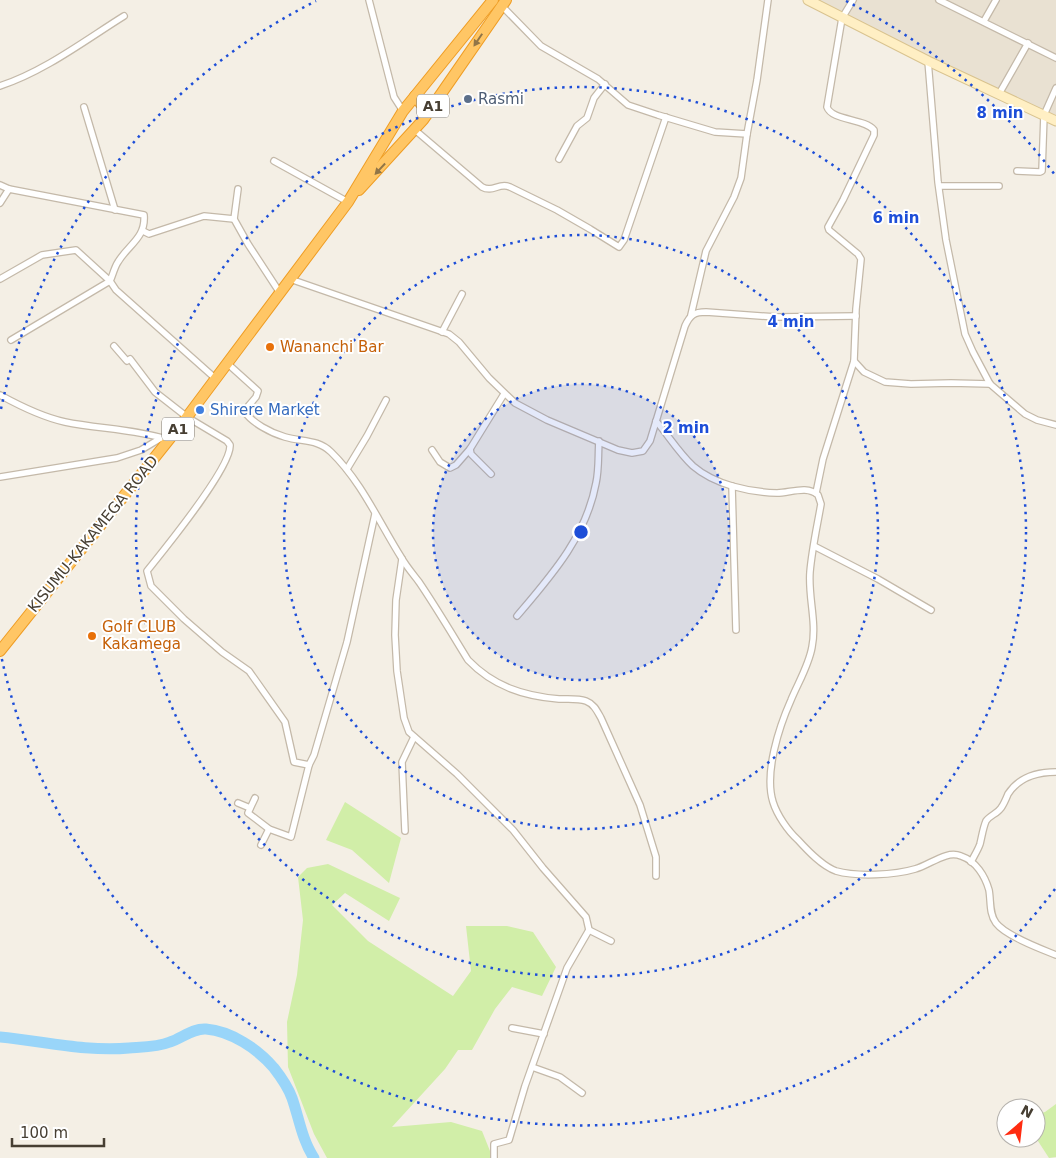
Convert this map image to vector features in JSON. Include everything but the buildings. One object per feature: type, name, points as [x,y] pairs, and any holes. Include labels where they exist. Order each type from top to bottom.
[{"type":"highway","name":"KISUMU-KAKAMEGA ROAD","points":[[348,202],[415,130],[500,2]]},
{"type":"highway","name":"KISUMU-KAKAMEGA ROAD","points":[[0,651],[165,439],[188,417],[306,260],[348,202],[403,111],[500,2]]},
{"type":"highway","points":[[415,96],[421,104],[431,108]]},
{"type":"main road","points":[[808,0],[928,61],[1056,121]]},
{"type":"street","points":[[369,0],[394,97],[403,111]]},
{"type":"street","points":[[290,280],[442,332],[459,342],[504,394],[515,403],[547,420],[599,441],[632,453],[643,451],[650,441],[685,326],[691,315],[706,251],[734,197],[741,178],[747,134],[758,80],[768,0]]},
{"type":"street","points":[[853,0],[842,18],[827,109],[833,114],[869,126],[874,132],[843,200],[828,227],[829,230],[860,255],[862,259],[856,316],[854,361],[823,459],[816,493],[820,504],[810,571],[814,631],[812,650],[780,728],[774,750],[770,788],[777,811],[792,835],[821,861],[836,870],[861,874],[890,873],[915,869],[943,857],[956,854],[975,864],[980,872],[988,890],[991,909],[996,923],[1006,931],[1038,948],[1056,954]]},
{"type":"street","points":[[939,0],[1056,58]]},
{"type":"street","points":[[984,21],[996,0]]},
{"type":"street","points":[[500,2],[542,46],[588,72],[628,105],[715,132],[747,134]]},
{"type":"street","points":[[0,86],[56,60],[124,16]]},
{"type":"street","points":[[999,94],[1028,43]]},
{"type":"street","points":[[928,61],[939,186],[946,240],[965,334],[972,352],[990,384],[1025,414],[1037,420],[1056,425]]},
{"type":"street","points":[[559,159],[577,126],[587,118],[594,98],[604,84]]},
{"type":"street","points":[[1017,171],[1042,171],[1044,115],[1056,88]]},
{"type":"street","points":[[84,107],[115,210]]},
{"type":"street","points":[[415,130],[487,190],[493,190],[499,185],[505,184],[590,228],[618,247],[624,240],[666,117]]},
{"type":"street","points":[[274,161],[348,202]]},
{"type":"street","points":[[0,185],[9,189],[144,215],[145,222],[139,238],[117,262],[110,281],[11,340]]},
{"type":"street","points":[[939,186],[999,186]]},
{"type":"street","points":[[0,203],[9,189]]},
{"type":"street","points":[[238,189],[234,219],[280,293]]},
{"type":"street","points":[[143,231],[149,234],[204,216],[234,219]]},
{"type":"street","points":[[0,279],[42,255],[76,250],[110,281],[116,290],[216,379]]},
{"type":"street","points":[[442,332],[462,294]]},
{"type":"street","points":[[691,315],[701,312],[776,317],[856,316]]},
{"type":"street","points":[[114,346],[127,361],[130,359],[155,392],[188,417],[227,441],[230,446],[229,455],[210,487],[147,571],[151,586],[184,619],[222,652],[249,671],[285,722],[294,762],[309,765]]},
{"type":"street","points":[[854,361],[864,372],[885,382],[911,384],[951,382],[990,384]]},
{"type":"street","points":[[228,364],[258,391],[256,397],[245,410],[249,418],[285,437],[310,440],[321,444],[347,469],[402,559],[468,660],[478,671],[500,685],[519,693],[581,700],[594,706],[640,805],[656,857],[656,876]]},
{"type":"street","points":[[432,450],[440,462],[450,468],[456,465],[470,449],[504,394]]},
{"type":"street","points":[[0,395],[36,413],[63,422],[141,433],[165,439]]},
{"type":"street","points":[[347,469],[386,400]]},
{"type":"street","points":[[656,421],[692,465],[709,476],[732,486],[769,492],[807,490],[816,493]]},
{"type":"street","points":[[0,477],[118,458],[165,439]]},
{"type":"street","points":[[517,616],[565,558],[577,538],[590,510],[596,484],[599,441]]},
{"type":"street","points":[[470,449],[471,454],[491,474]]},
{"type":"street","points":[[732,486],[736,630]]},
{"type":"street","points":[[255,798],[248,813],[269,829],[291,837],[309,765],[314,755],[347,642],[375,514]]},
{"type":"street","points":[[814,546],[878,579],[931,610]]},
{"type":"street","points":[[402,559],[396,600],[395,635],[404,718],[409,732],[471,787],[513,830],[542,868],[586,916],[589,930],[567,968],[532,1067],[509,1140],[494,1144],[494,1158]]},
{"type":"street","points":[[405,832],[402,762],[414,737]]},
{"type":"street","points":[[971,862],[979,847],[985,823],[988,818],[998,811],[1017,783],[1033,775],[1056,772]]},
{"type":"street","points":[[238,803],[250,808]]},
{"type":"street","points":[[261,845],[269,829]]},
{"type":"street","points":[[589,930],[611,941]]},
{"type":"street","points":[[512,1028],[544,1034]]},
{"type":"street","points":[[532,1067],[560,1077],[582,1093]]},
{"type":"shaded area","points":[[805,0],[1056,0],[1056,122]]},
{"type":"green space","points":[[345,802],[401,838],[389,883],[352,850],[326,840]]},
{"type":"green space","points":[[328,864],[400,898],[389,921],[345,893],[332,905],[368,941],[453,996],[471,971],[466,926],[507,926],[533,932],[556,967],[542,996],[512,987],[495,1009],[472,1050],[458,1050],[445,1069],[392,1127],[451,1122],[482,1131],[490,1151],[490,1158],[327,1158],[314,1134],[288,1067],[287,1022],[297,975],[303,920],[298,877],[307,868]]},
{"type":"green space","points":[[1056,1104],[1056,1157],[1049,1158],[1042,1148],[1046,1148],[1046,1111]]},
{"type":"waterway","points":[[0,1037],[97,1049],[113,1049],[160,1045],[201,1029],[225,1033],[243,1042],[260,1054],[279,1075],[290,1094],[304,1136],[314,1158]]},
{"type":"place","name":"Rasmi","points":[[468,99]]},
{"type":"place","name":"Wananchi Bar","points":[[270,347]]},
{"type":"place","name":"Shirere Market","points":[[200,410]]},
{"type":"place","name":"Golf CLUB Kakamega","points":[[92,636]]}]
